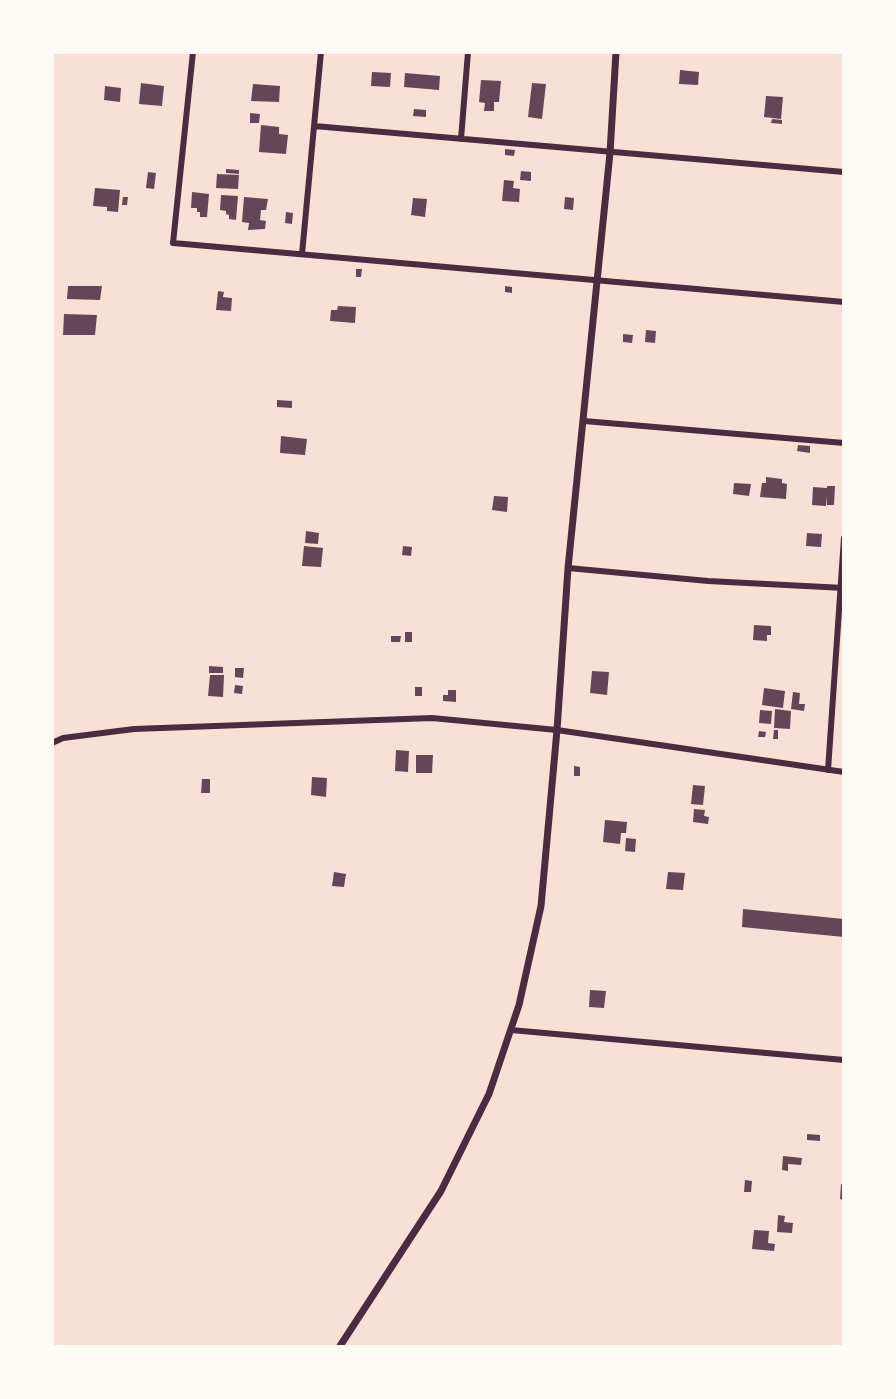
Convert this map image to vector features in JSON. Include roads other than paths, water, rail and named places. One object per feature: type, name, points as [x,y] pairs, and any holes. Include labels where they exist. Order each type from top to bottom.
[{"type":"street","points":[[193,52],[173,243],[843,302]]},
{"type":"street","points":[[302,254],[321,52]]},
{"type":"street","points":[[461,138],[468,52]]},
{"type":"street","points":[[340,1347],[441,1191],[489,1094],[519,1005],[541,906],[557,730],[568,568],[610,153],[616,52]]},
{"type":"street","points":[[314,126],[843,172]]},
{"type":"street","points":[[584,421],[843,443]]},
{"type":"street","points":[[828,770],[842,588],[843,538]]},
{"type":"street","points":[[568,568],[708,581],[842,588]]},
{"type":"street","points":[[52,744],[63,738],[134,729],[421,718],[557,730],[843,772]]},
{"type":"street","points":[[511,1030],[843,1060]]}]
